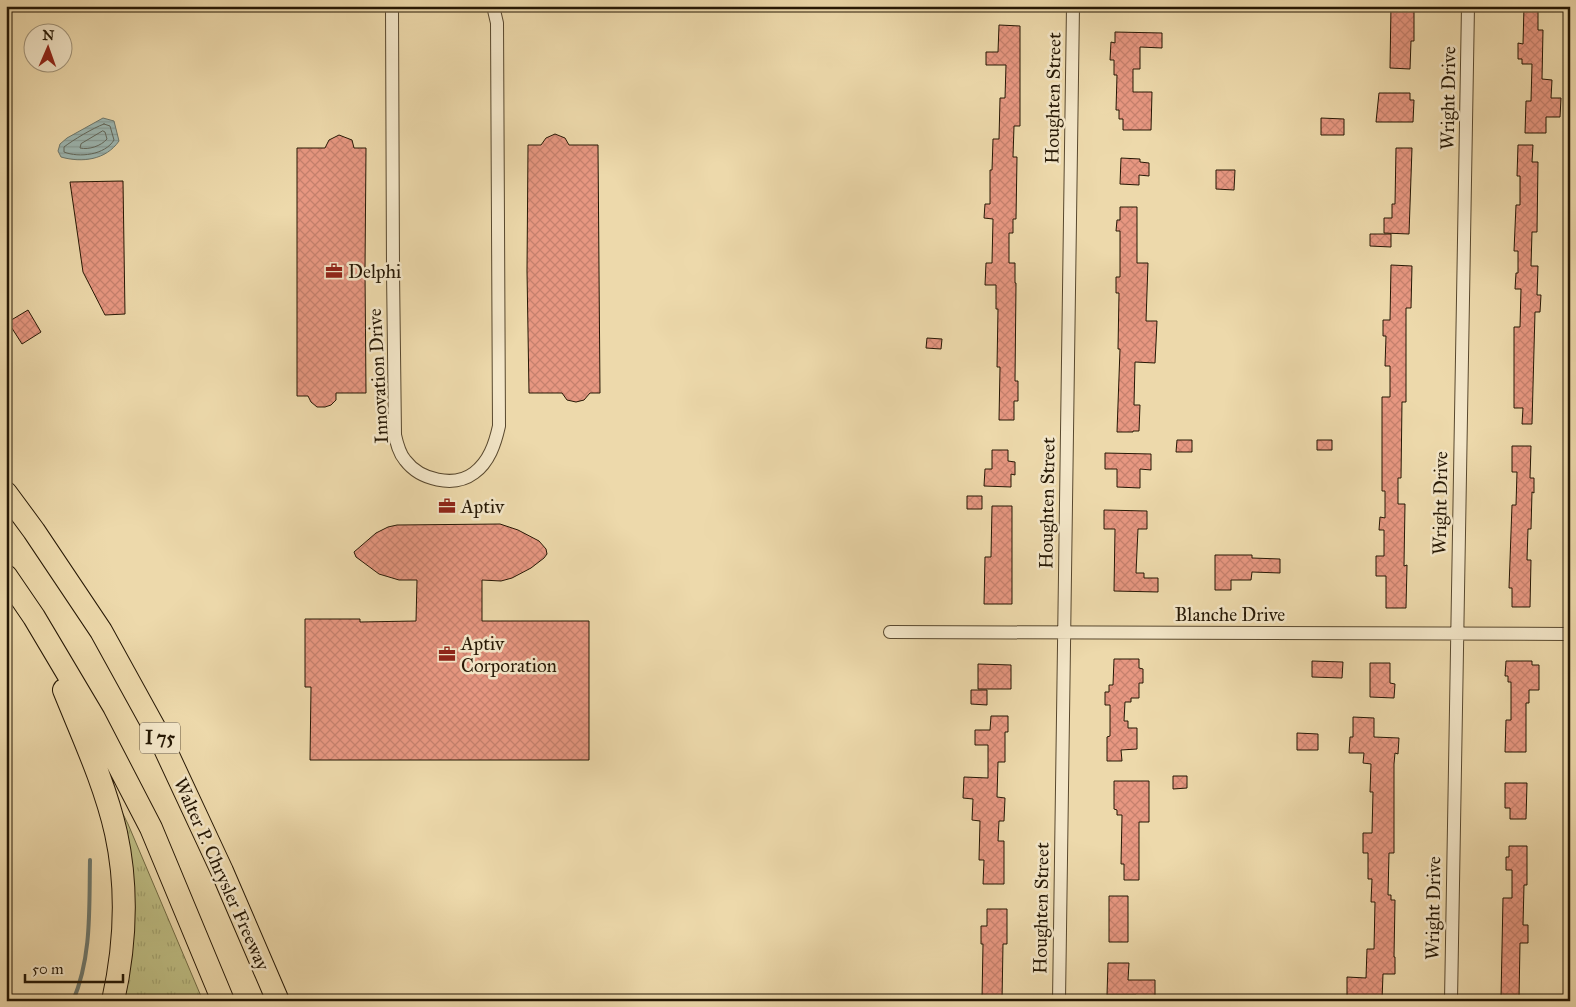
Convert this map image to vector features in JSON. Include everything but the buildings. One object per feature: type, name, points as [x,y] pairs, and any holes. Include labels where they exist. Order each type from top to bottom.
[{"type":"highway","name":"Walter P. Chrysler Freeway","points":[[6,494],[34,531],[101,631],[160,738],[222,871],[278,1001]]},
{"type":"highway","name":"I 75","points":[[6,576],[34,617],[94,718],[150,828],[223,1001]]},
{"type":"highway","points":[[34,617],[101,782],[116,834],[121,859],[124,908],[119,966],[113,1001]]},
{"type":"street","name":"Innovation Drive","points":[[392,6],[395,435],[399,449],[413,469],[425,476],[448,481],[462,480],[484,464],[496,441],[499,426],[497,31],[493,6]]},
{"type":"street","name":"Houghten Street","points":[[1058,1001],[1073,6]]},
{"type":"street","name":"Wright Drive","points":[[1451,1001],[1468,6]]},
{"type":"street","name":"Blanche Drive","points":[[890,632],[1570,634]]},
{"type":"green space","points":[[120,808],[128,824],[203,1001],[119,1001]]},
{"type":"water","points":[[103,118],[114,121],[119,141],[114,147],[100,156],[85,160],[61,157],[58,151],[60,144],[67,138]]},
{"type":"waterway","points":[[73,1001],[84,967],[88,932],[90,860]]},
{"type":"place","name":"Delphi","points":[[334,271]]},
{"type":"place","name":"Aptiv","points":[[447,506]]},
{"type":"place","name":"Aptiv Corporation","points":[[447,654]]}]
